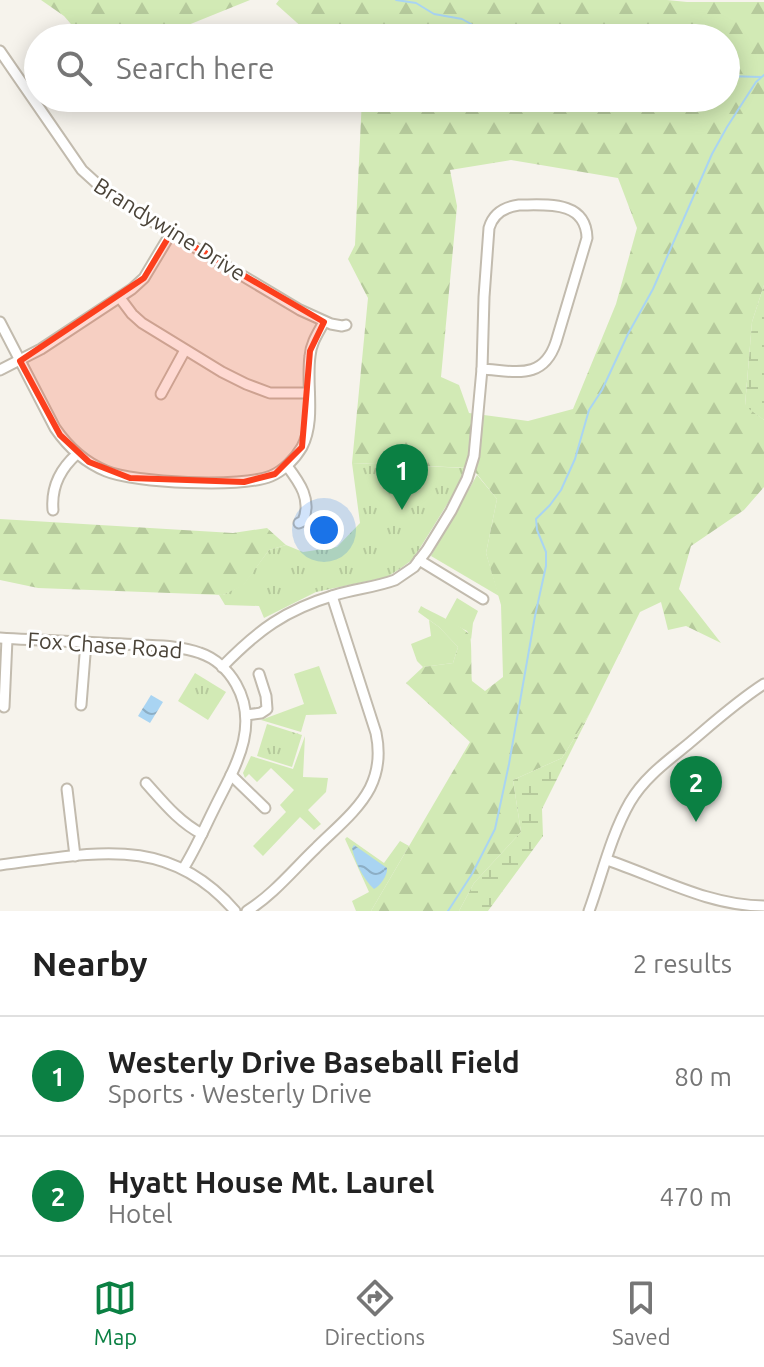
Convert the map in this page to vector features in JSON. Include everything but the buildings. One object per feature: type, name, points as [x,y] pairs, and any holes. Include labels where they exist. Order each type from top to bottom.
[{"type":"street","name":"Brandywine Drive","points":[[0,51],[24,86]]},
{"type":"street","name":"Brandywine Drive","points":[[41,112],[88,177],[120,202],[292,305],[324,322],[346,325]]},
{"type":"street","points":[[183,869],[243,748],[246,715],[237,686],[222,667],[266,627],[296,610],[332,596],[395,580],[419,560],[462,489],[476,444],[491,222],[499,212],[511,206],[548,205],[573,211],[583,220],[587,238],[549,359],[542,366],[526,371],[482,369]]},
{"type":"street","points":[[0,370],[20,361],[120,298],[144,278],[171,233]]},
{"type":"street","points":[[120,298],[142,323],[230,377],[270,393],[309,393]]},
{"type":"street","points":[[0,322],[55,428],[77,454],[96,466],[130,478],[227,483],[252,481],[275,474],[287,466],[302,447],[307,430],[310,351],[324,322]]},
{"type":"street","points":[[161,394],[185,350]]},
{"type":"street","points":[[53,510],[52,501],[59,473],[77,454]]},
{"type":"street","points":[[287,466],[305,495],[306,512],[299,523]]},
{"type":"street","points":[[419,560],[483,599]]},
{"type":"street","points":[[247,911],[264,899],[347,818],[368,792],[375,777],[379,751],[374,724],[332,596]]},
{"type":"street","points":[[3,639],[4,707]]},
{"type":"street","name":"Fox Chase Road","points":[[3,639],[183,648],[202,653],[222,667]]},
{"type":"street","points":[[81,705],[86,642]]},
{"type":"street","points":[[246,715],[267,709],[259,674]]},
{"type":"street","points":[[589,911],[627,808],[645,782],[734,705],[764,684]]},
{"type":"street","points":[[231,775],[265,808]]},
{"type":"street","points":[[146,783],[187,826],[202,834]]},
{"type":"street","points":[[67,789],[75,856]]},
{"type":"street","points":[[0,865],[100,853],[132,854],[162,860],[183,869],[211,887],[235,911]]},
{"type":"street","points":[[607,860],[711,898],[764,906]]},
{"type":"highlighted area","points":[[171,233],[324,322],[310,351],[302,447],[275,474],[244,482],[130,478],[89,462],[60,435],[20,361],[144,278]]},
{"type":"green space","points":[[41,0],[250,0],[191,24],[71,24]]},
{"type":"green space","points":[[279,0],[764,2],[764,285],[752,322],[745,405],[764,420],[764,487],[744,510],[691,546],[679,589],[721,643],[686,626],[668,630],[661,602],[640,612],[590,713],[562,758],[513,780],[521,832],[474,883],[459,911],[371,911],[470,742],[406,683],[423,667],[453,663],[458,647],[439,627],[418,612],[421,606],[455,624],[470,636],[472,681],[485,691],[503,677],[501,605],[486,553],[497,499],[472,468],[352,463],[368,298],[348,259],[355,245],[361,112],[740,112],[740,24],[298,24],[276,4]],"holes":[[[511,160],[618,178],[637,228],[616,304],[573,409],[528,421],[469,413],[459,385],[441,377],[457,206],[450,170]]]},
{"type":"green space","points":[[764,285],[764,420],[745,406],[752,322]]},
{"type":"green space","points":[[352,463],[466,468],[461,482],[412,560],[387,577],[316,592],[264,618],[259,606],[225,605],[219,595],[243,585],[269,550],[286,545],[303,552],[337,547],[360,523]]},
{"type":"green space","points":[[477,475],[497,499],[486,553],[499,596],[431,556]]},
{"type":"green space","points":[[0,519],[233,533],[267,528],[286,545],[269,550],[243,586],[223,595],[38,588],[0,580]]},
{"type":"green space","points":[[457,598],[478,611],[471,640],[467,631],[445,620]]},
{"type":"green space","points":[[429,620],[458,647],[453,663],[423,667],[417,661],[411,644],[431,636]]},
{"type":"green space","points":[[319,666],[337,714],[306,715],[301,732],[261,720],[304,704],[294,674]]},
{"type":"green space","points":[[195,673],[226,692],[208,720],[178,701]]},
{"type":"green space","points":[[590,713],[542,809],[543,836],[488,911],[459,911],[474,883],[521,832],[513,780],[562,758]]},
{"type":"green space","points":[[267,724],[302,735],[292,767],[257,756]]},
{"type":"green space","points":[[305,736],[303,777],[328,778],[326,792],[308,810],[321,824],[314,830],[300,817],[263,856],[253,846],[286,812],[280,805],[294,790],[271,768],[257,782],[249,774],[245,778],[243,773],[251,756],[293,769]]},
{"type":"green space","points":[[347,837],[384,863],[400,841],[409,846],[371,911],[356,911],[352,901],[369,892],[345,839]]},
{"type":"water","points":[[151,695],[163,702],[150,723],[138,716]]},
{"type":"water","points":[[354,845],[387,868],[383,880],[374,889],[357,864],[352,848]]},
{"type":"waterway","points":[[396,0],[416,3],[434,14],[462,19],[471,24]]},
{"type":"waterway","points":[[740,107],[764,75]]},
{"type":"waterway","points":[[740,76],[761,77]]},
{"type":"waterway","points":[[448,911],[472,874],[495,829],[546,566],[546,552],[536,519],[561,490],[575,459],[589,410],[653,289],[712,154],[737,112]]},
{"type":"place","name":"Westerly Drive Baseball Field","points":[[402,510]]},
{"type":"place","name":"Hyatt House Mt. Laurel","points":[[696,822]]}]
